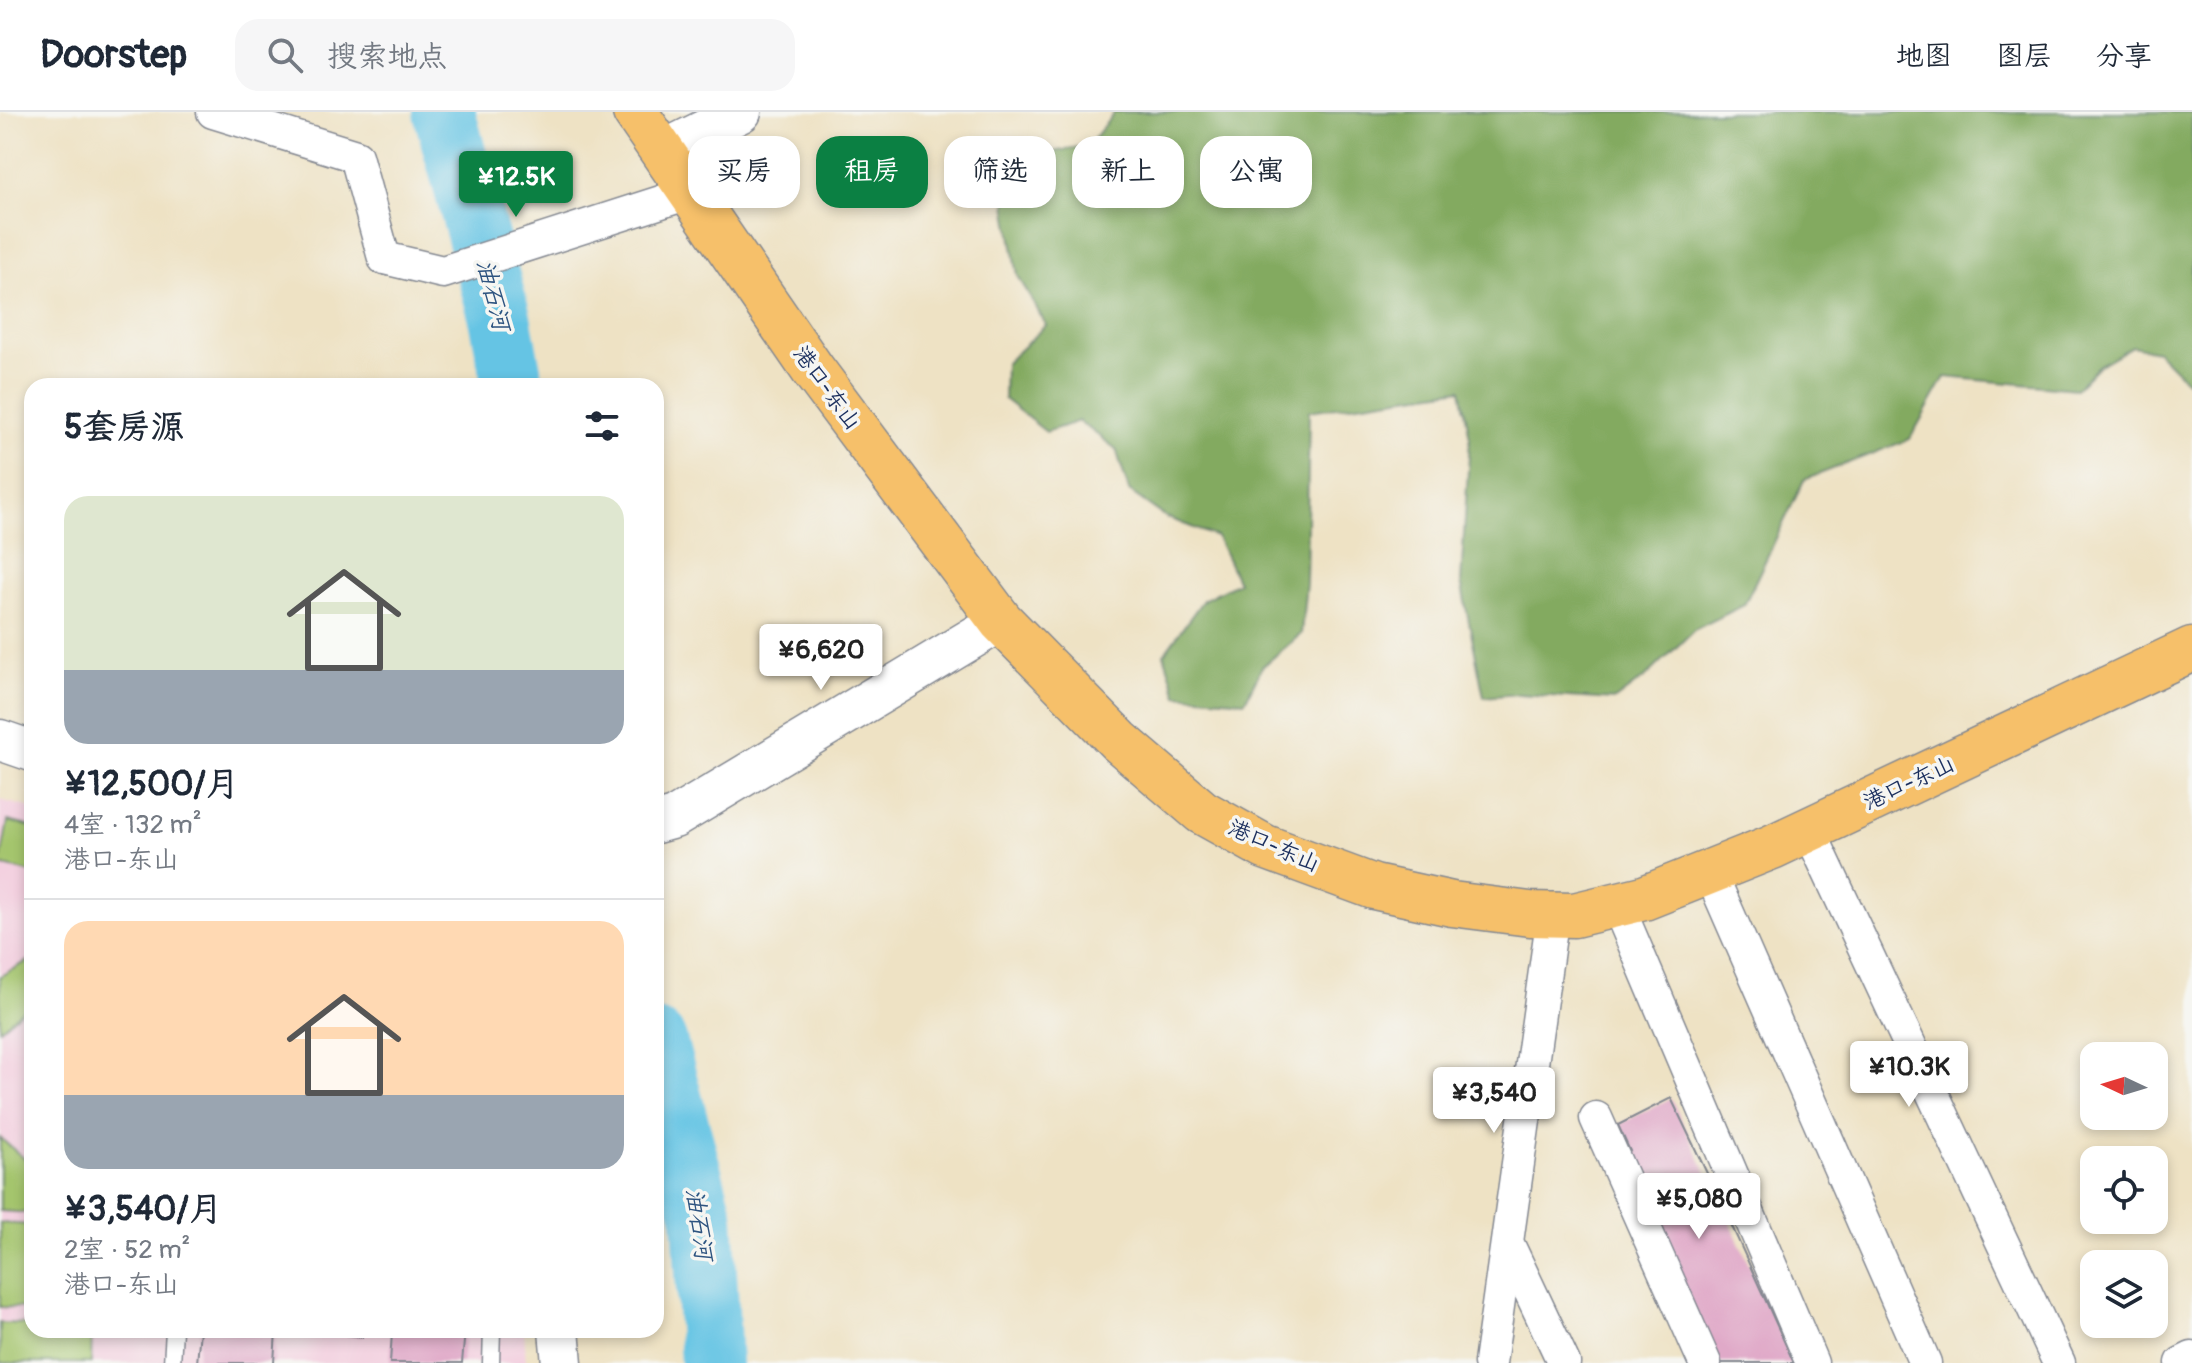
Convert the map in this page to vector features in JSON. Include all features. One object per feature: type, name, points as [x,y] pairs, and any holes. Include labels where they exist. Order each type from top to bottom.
[{"type":"main road","name":"港口-东山","points":[[635,112],[688,192]]},
{"type":"main road","name":"港口-东山","points":[[700,208],[813,370],[1001,621],[1119,741],[1202,812],[1265,847],[1374,887],[1452,904],[1574,915],[1644,898],[1809,830],[2192,649]]},
{"type":"street","points":[[213,112],[356,156],[384,258],[443,272],[688,193]]},
{"type":"street","points":[[661,152],[741,112]]},
{"type":"street","points":[[665,821],[1001,621]]},
{"type":"street","points":[[0,740],[24,748]]},
{"type":"street","points":[[1809,830],[2059,1363]]},
{"type":"street","points":[[1710,872],[1925,1363]]},
{"type":"street","points":[[1617,904],[1812,1363]]},
{"type":"street","points":[[1490,1363],[1553,914]]},
{"type":"street","points":[[1596,1118],[1705,1363]]},
{"type":"street","points":[[1507,1242],[1564,1363]]},
{"type":"street","points":[[560,1338],[562,1363]]},
{"type":"street","points":[[2182,1363],[2192,1358]]},
{"type":"lane","points":[[172,1363],[174,1338]]},
{"type":"lane","points":[[491,1363],[492,1338]]},
{"type":"shaded area","points":[[0,800],[24,806],[24,1338],[524,1338],[526,1363],[0,1363]]},
{"type":"green space","points":[[1115,112],[2192,112],[2192,381],[2188,382],[2157,351],[2132,346],[2098,366],[2076,389],[1945,377],[1910,439],[1804,480],[1744,605],[1694,630],[1647,676],[1615,700],[1518,694],[1484,697],[1461,582],[1470,438],[1461,389],[1309,411],[1306,583],[1301,634],[1262,667],[1245,701],[1177,695],[1164,654],[1203,600],[1238,582],[1217,537],[1166,517],[1129,491],[1116,449],[1079,421],[1046,432],[1004,399],[1005,364],[1046,325],[1018,276],[1007,208],[1056,208],[1056,151],[1072,148],[1072,208],[1184,208],[1184,136],[1096,136]]},
{"type":"green space","points":[[8,821],[24,825],[24,871],[0,865]]},
{"type":"green space","points":[[24,963],[24,1009],[0,1029],[0,976]]},
{"type":"green space","points":[[0,1138],[24,1158],[24,1212],[0,1211]]},
{"type":"green space","points":[[0,1223],[24,1224],[24,1308],[0,1307]]},
{"type":"green space","points":[[0,1323],[24,1324],[24,1338],[92,1338],[91,1363],[0,1363]]},
{"type":"building","points":[[1671,1098],[1794,1363],[1711,1363],[1620,1156],[1630,1151],[1618,1125]]},
{"type":"building","points":[[199,1338],[276,1338],[274,1363],[197,1363]]},
{"type":"building","points":[[392,1338],[464,1338],[462,1363],[390,1363]]},
{"type":"waterway","name":"油石河","points":[[444,112],[500,318],[511,378]]},
{"type":"waterway","name":"油石河","points":[[664,1071],[703,1218],[711,1363]]}]
